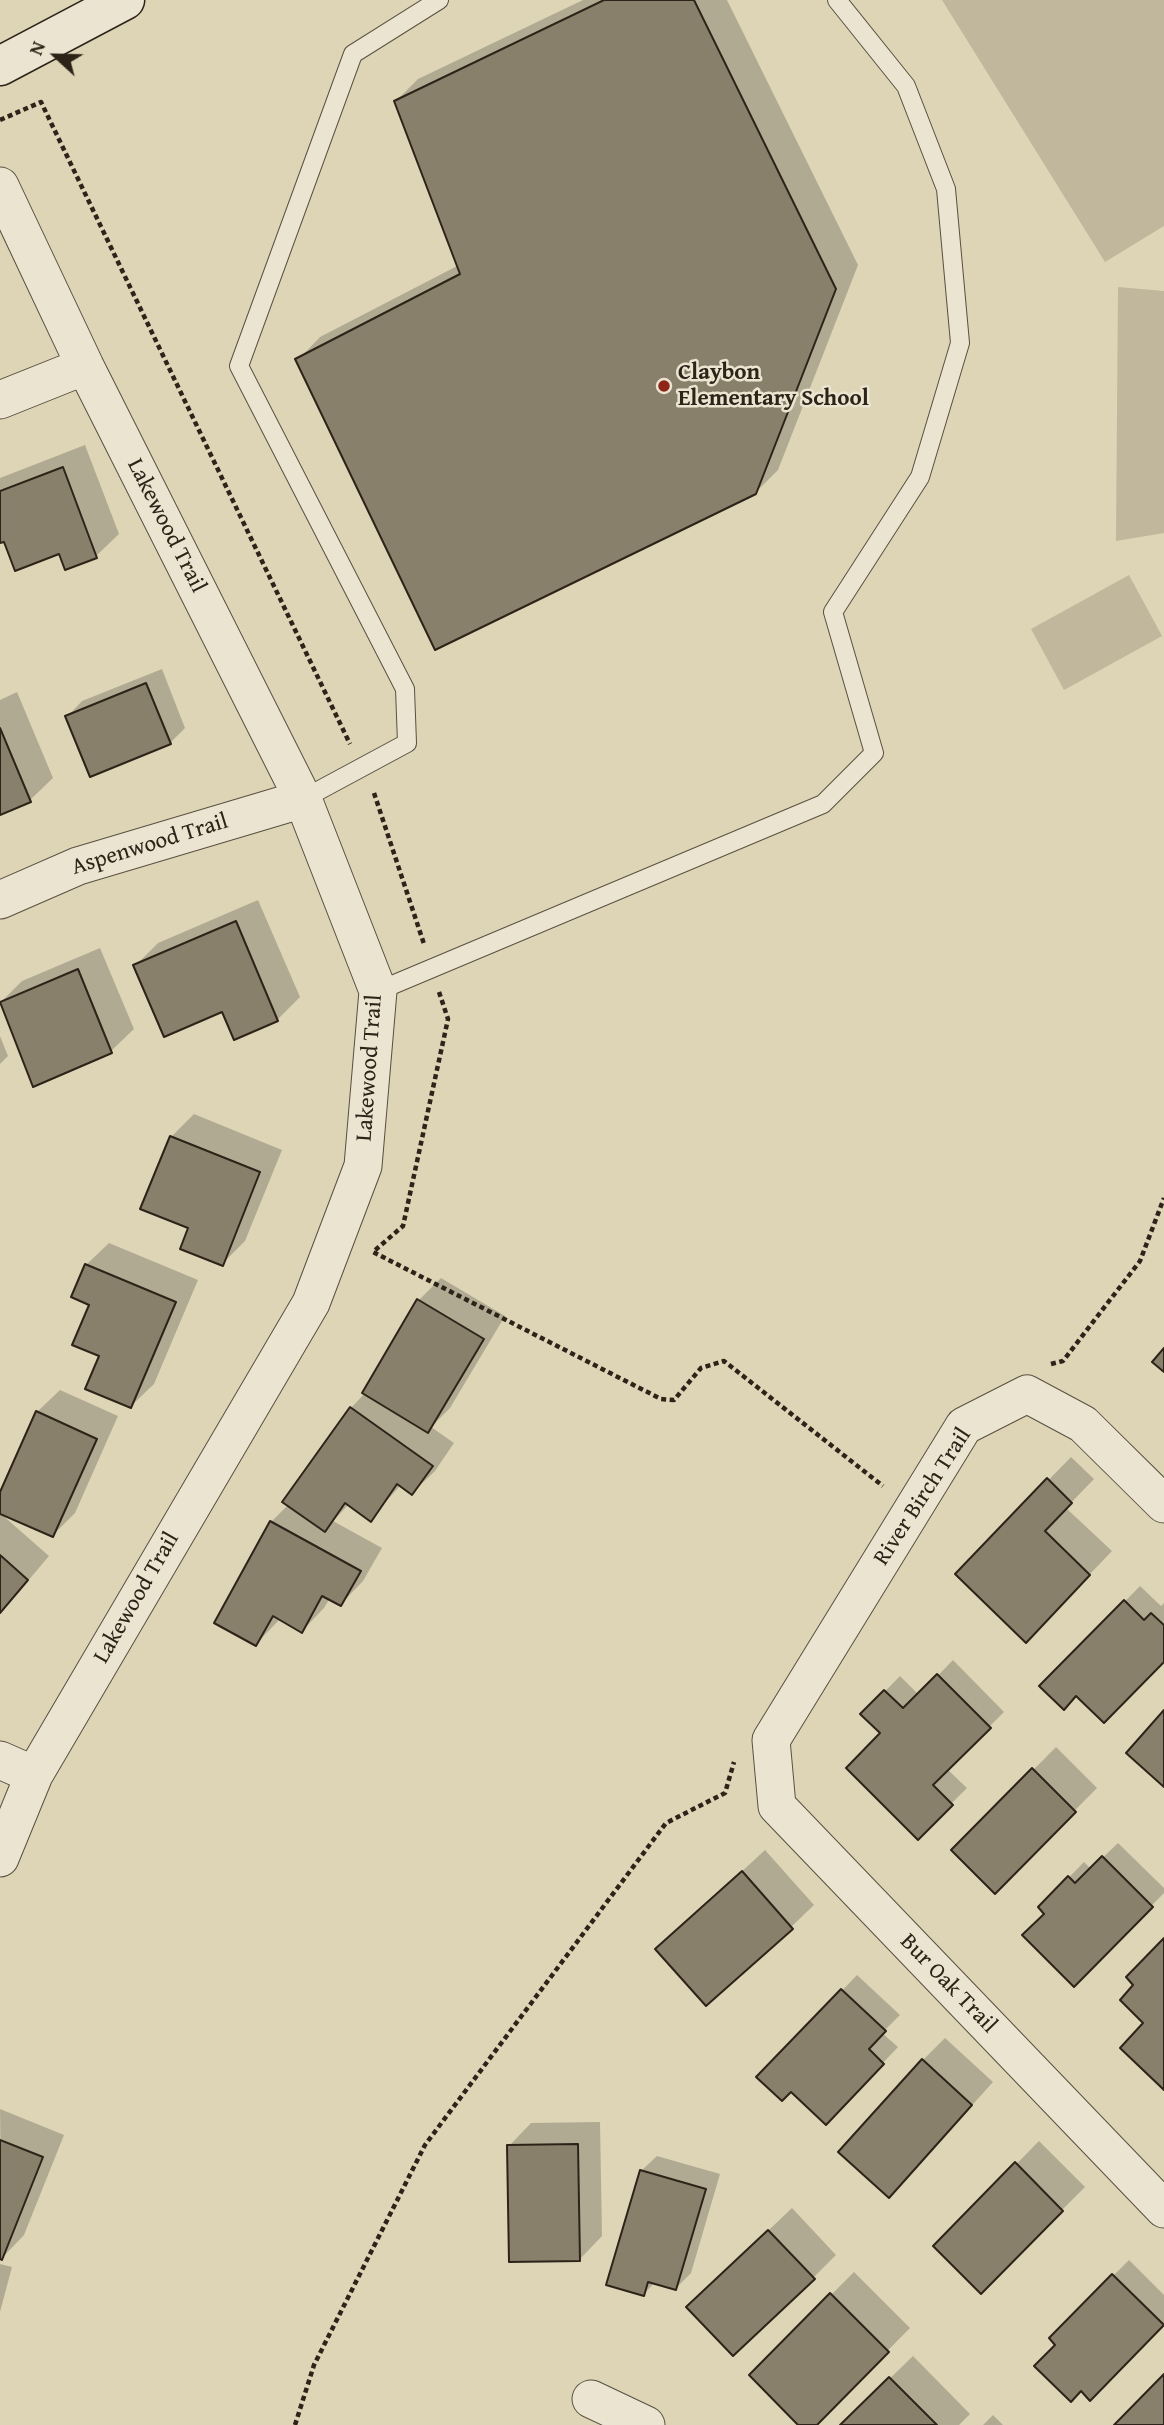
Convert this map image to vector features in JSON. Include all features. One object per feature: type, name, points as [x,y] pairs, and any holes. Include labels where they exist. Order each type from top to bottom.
[{"type":"main road","points":[[0,66],[125,0]]},
{"type":"street","name":"Lakewood Trail","points":[[0,186],[85,366],[303,799],[378,991],[363,1166],[311,1303],[34,1775],[0,1858]]},
{"type":"street","points":[[0,400],[85,366]]},
{"type":"street","name":"Aspenwood Trail","points":[[0,900],[78,866],[303,799]]},
{"type":"street","name":"River Birch Trail","points":[[771,1740],[964,1426],[1027,1394],[1083,1424],[1164,1504]]},
{"type":"street","name":"Bur Oak Trail","points":[[771,1740],[777,1806],[1164,2209]]},
{"type":"street","points":[[0,1760],[34,1775]]},
{"type":"street","points":[[591,2399],[646,2425]]},
{"type":"lane","points":[[303,799],[407,743],[405,689],[239,366],[353,54],[439,0]]},
{"type":"lane","points":[[378,991],[823,804],[874,753],[833,612],[920,477],[960,343],[946,189],[906,86],[837,0]]},
{"type":"path","points":[[1050,1365],[1063,1361],[1140,1261],[1164,1198]]},
{"type":"path","points":[[735,1369],[883,1486]]},
{"type":"path","points":[[876,1497],[890,1476]]},
{"type":"path","points":[[295,2425],[314,2365],[425,2146],[666,1823],[725,1793],[736,1755]]},
{"type":"shaded area","points":[[942,0],[1164,0],[1164,226],[1105,262]]},
{"type":"shaded area","points":[[1118,287],[1164,291],[1164,533],[1116,541]]},
{"type":"shaded area","points":[[1129,575],[1162,636],[1064,690],[1031,629]]},
{"type":"building","points":[[604,0],[694,0],[836,289],[756,494],[435,650],[295,359],[460,274],[394,101]]},
{"type":"building","points":[[63,467],[97,558],[65,570],[59,554],[15,571],[4,542],[0,543],[0,491]]},
{"type":"building","points":[[146,683],[171,744],[90,777],[65,716]]},
{"type":"building","points":[[0,728],[31,802],[0,815]]},
{"type":"building","points":[[236,921],[278,1021],[234,1040],[222,1012],[164,1037],[133,965]]},
{"type":"building","points":[[78,969],[112,1053],[33,1087],[0,1002]]},
{"type":"building","points":[[170,1136],[260,1172],[223,1266],[180,1249],[188,1228],[140,1209]]},
{"type":"building","points":[[85,1264],[176,1302],[131,1408],[85,1389],[99,1356],[72,1345],[89,1305],[71,1297]]},
{"type":"building","points":[[417,1299],[484,1339],[428,1433],[362,1393]]},
{"type":"building","points":[[1164,1348],[1164,1372],[1152,1362]]},
{"type":"building","points":[[350,1407],[433,1466],[412,1495],[397,1484],[371,1522],[345,1503],[325,1532],[282,1502]]},
{"type":"building","points":[[36,1411],[97,1439],[53,1537],[0,1514],[0,1492]]},
{"type":"building","points":[[1047,1478],[1072,1503],[1045,1531],[1090,1575],[1026,1643],[955,1574]]},
{"type":"building","points":[[270,1521],[361,1571],[341,1606],[322,1596],[302,1633],[273,1616],[256,1646],[214,1623]]},
{"type":"building","points":[[0,1555],[28,1580],[0,1613]]},
{"type":"building","points":[[1124,1600],[1144,1620],[1151,1613],[1164,1625],[1164,1662],[1104,1723],[1076,1696],[1064,1710],[1039,1686]]},
{"type":"building","points":[[937,1674],[991,1728],[933,1785],[953,1805],[918,1840],[846,1768],[880,1733],[860,1714],[884,1690],[903,1708]]},
{"type":"building","points":[[1164,1710],[1164,1787],[1126,1753]]},
{"type":"building","points":[[1032,1768],[1076,1812],[995,1894],[951,1850]]},
{"type":"building","points":[[1102,1856],[1153,1907],[1074,1987],[1022,1935],[1044,1914],[1038,1907],[1068,1876],[1075,1883]]},
{"type":"building","points":[[742,1871],[793,1929],[706,2006],[655,1949]]},
{"type":"building","points":[[1164,1938],[1164,2090],[1120,2048],[1143,2023],[1120,2000],[1133,1985],[1126,1977]]},
{"type":"building","points":[[841,1989],[886,2031],[869,2049],[884,2064],[826,2125],[791,2092],[782,2101],[756,2077]]},
{"type":"building","points":[[922,2059],[972,2105],[889,2198],[838,2152]]},
{"type":"building","points":[[0,2140],[43,2157],[2,2260],[0,2259]]},
{"type":"building","points":[[578,2144],[580,2261],[509,2262],[507,2145]]},
{"type":"building","points":[[1015,2162],[1063,2211],[981,2294],[933,2246]]},
{"type":"building","points":[[640,2170],[706,2189],[676,2290],[648,2282],[644,2296],[606,2285]]},
{"type":"building","points":[[768,2230],[815,2279],[733,2356],[686,2307]]},
{"type":"building","points":[[1112,2274],[1164,2325],[1090,2401],[1081,2391],[1071,2402],[1034,2366],[1055,2345],[1049,2338]]},
{"type":"building","points":[[830,2293],[889,2352],[817,2425],[798,2425],[749,2375]]},
{"type":"building","points":[[1164,2374],[1164,2425],[1114,2425]]},
{"type":"building","points":[[889,2377],[937,2425],[840,2425]]},
{"type":"place","name":"Claybon Elementary School","points":[[664,386]]}]
